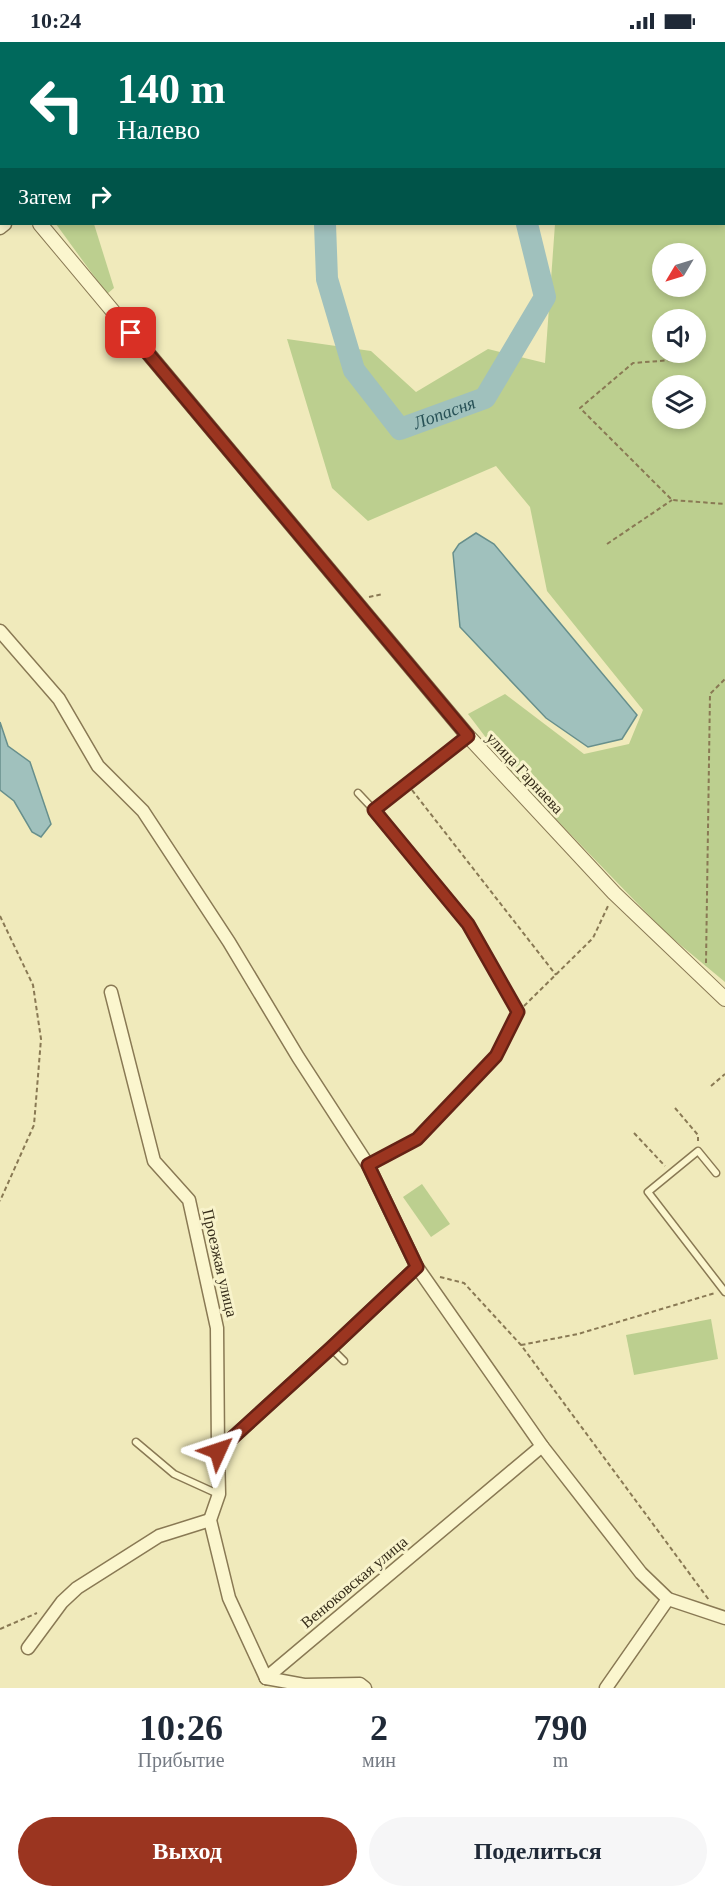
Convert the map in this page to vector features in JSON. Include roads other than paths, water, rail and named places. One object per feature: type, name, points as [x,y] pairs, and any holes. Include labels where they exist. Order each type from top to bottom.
[{"type":"street","name":"улица Гарнаева","points":[[41,225],[468,736],[614,893],[725,999]]},
{"type":"street","points":[[0,631],[59,699],[98,766],[143,811],[229,942],[298,1057],[368,1165],[417,1267],[542,1446],[640,1573],[668,1599],[724,1618]]},
{"type":"street","name":"Проезжая улица","points":[[111,992],[154,1161],[189,1200],[217,1328],[219,1494]]},
{"type":"street","points":[[218,1451],[417,1267]]},
{"type":"street","name":"Венюковская улица","points":[[266,1678],[542,1446]]},
{"type":"street","points":[[219,1494],[210,1520],[229,1598],[266,1678],[304,1685],[360,1684],[365,1688]]},
{"type":"street","points":[[28,1648],[62,1602],[77,1587],[159,1536],[210,1520]]},
{"type":"street","points":[[606,1688],[668,1599]]},
{"type":"lane","points":[[374,810],[468,736]]},
{"type":"lane","points":[[358,793],[468,924],[518,1012],[496,1056],[417,1139],[368,1165]]},
{"type":"lane","points":[[717,1173],[698,1151],[648,1192],[724,1291]]},
{"type":"lane","points":[[331,1348],[344,1361]]},
{"type":"lane","points":[[136,1442],[174,1474],[219,1494]]},
{"type":"water","points":[[476,533],[494,544],[637,715],[622,739],[588,747],[546,718],[460,627],[453,553],[459,544]]},
{"type":"water","points":[[0,722],[8,746],[30,762],[51,824],[41,837],[32,832],[14,801],[0,790]]},
{"type":"waterway","name":"Лопасня","points":[[325,225],[327,279],[354,370],[400,429],[485,398],[545,297],[527,225]]}]
